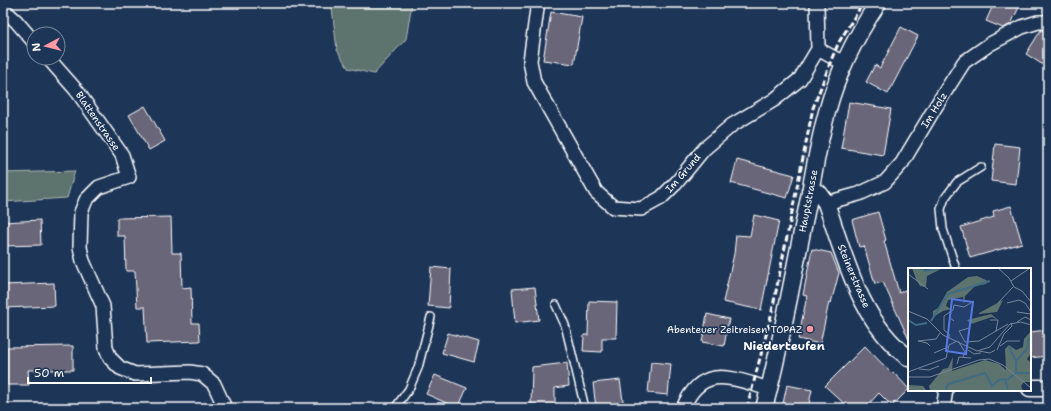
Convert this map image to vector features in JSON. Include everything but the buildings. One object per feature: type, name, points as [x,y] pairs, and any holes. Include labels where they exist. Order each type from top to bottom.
[{"type":"street","points":[[817,3],[818,49],[845,64]]},
{"type":"street","name":"Hauptstrasse","points":[[764,408],[786,314],[827,112],[845,64],[878,3]]},
{"type":"street","points":[[3,9],[26,33]]},
{"type":"street","name":"Im Grund","points":[[537,9],[530,62],[534,82],[596,192],[613,207],[640,210],[661,198],[678,182],[704,149],[732,125],[774,100],[800,78],[818,49]]},
{"type":"street","name":"Im Holz","points":[[826,203],[859,194],[885,182],[902,163],[964,62],[990,44],[1022,27],[1038,22],[1048,22]]},
{"type":"street","name":"Blattenstrasse","points":[[55,66],[77,91],[122,155],[129,176],[99,188],[86,200],[81,212],[80,247],[83,261],[103,306],[106,348],[110,358],[120,368],[135,374],[190,372],[202,374],[214,384],[225,408]]},
{"type":"street","points":[[810,191],[819,193],[826,203]]},
{"type":"street","name":"Steinerstrasse","points":[[826,203],[842,250],[861,297],[885,336],[908,357]]},
{"type":"street","points":[[682,408],[687,398],[697,385],[711,378],[731,378],[769,389]]},
{"type":"street","points":[[1031,388],[1048,388]]},
{"type":"street","points":[[943,408],[946,391]]},
{"type":"lane","points":[[956,268],[943,229],[941,209],[945,198],[958,182],[981,167]]},
{"type":"lane","points":[[556,305],[565,325],[585,408]]},
{"type":"lane","points":[[395,408],[409,389],[418,368],[431,317]]},
{"type":"green space","points":[[332,3],[412,3],[406,39],[374,74],[348,68],[337,50]]},
{"type":"green space","points":[[75,171],[67,198],[3,202],[3,173]]},
{"type":"railway","points":[[747,408],[771,316],[813,108],[839,42],[863,3]]},
{"type":"place","name":"Abenteuer Zeitreisen TOPAZ","points":[[810,329]]},
{"type":"district","name":"Niederteufen","points":[[784,346]]}]
